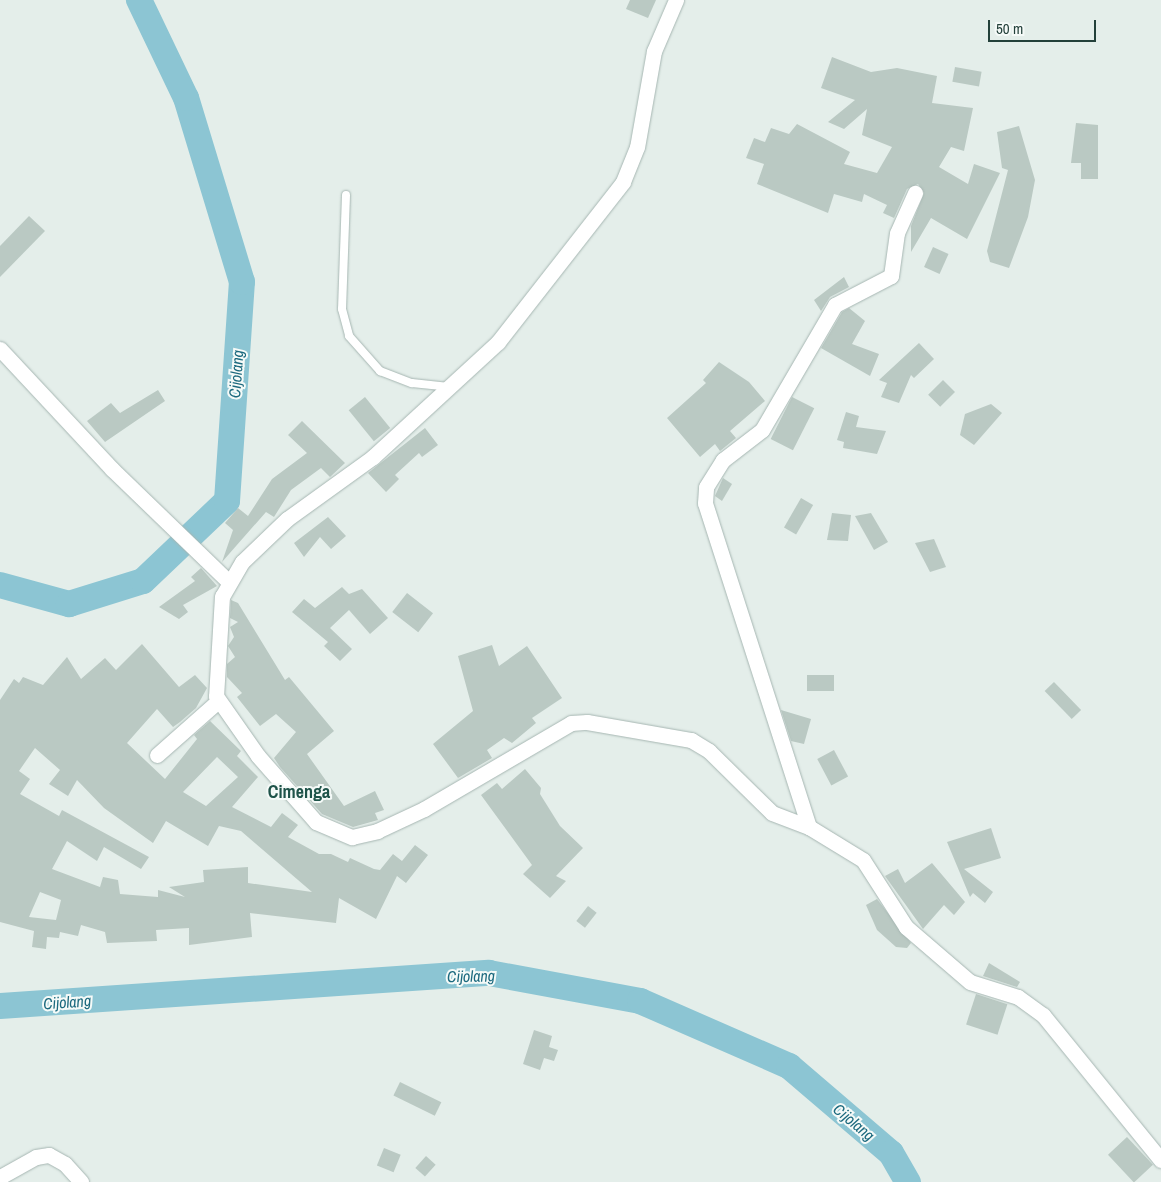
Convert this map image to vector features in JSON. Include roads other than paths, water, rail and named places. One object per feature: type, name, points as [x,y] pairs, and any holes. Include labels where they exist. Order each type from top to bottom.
[{"type":"street","points":[[676,0],[654,50],[640,132],[623,182],[520,318],[451,387],[374,457],[274,530],[228,581],[216,648],[218,701],[258,756],[316,822],[331,831],[352,836],[368,834],[456,790],[559,728],[587,722],[691,740],[709,751],[755,800],[809,827],[863,860],[906,927],[955,970],[983,988],[1018,997],[1043,1015],[1161,1160]]},
{"type":"street","points":[[809,827],[705,496],[716,469],[766,423],[835,305],[891,276],[897,233],[916,193]]},
{"type":"street","points":[[0,349],[156,513],[228,581]]},
{"type":"street","points":[[156,756],[218,701]]},
{"type":"street","points":[[0,1177],[32,1158],[49,1155],[65,1164],[81,1182]]},
{"type":"lane","points":[[346,195],[342,309],[349,336],[380,371],[412,384],[451,387]]},
{"type":"waterway","name":"Cijolang","points":[[0,585],[69,604],[143,581],[227,501],[242,282],[186,98],[139,0]]},
{"type":"waterway","name":"Cijolang","points":[[0,1006],[489,973],[640,1001],[789,1066],[891,1153],[908,1182]]},
{"type":"district","name":"Cimenga","points":[[299,792]]}]
